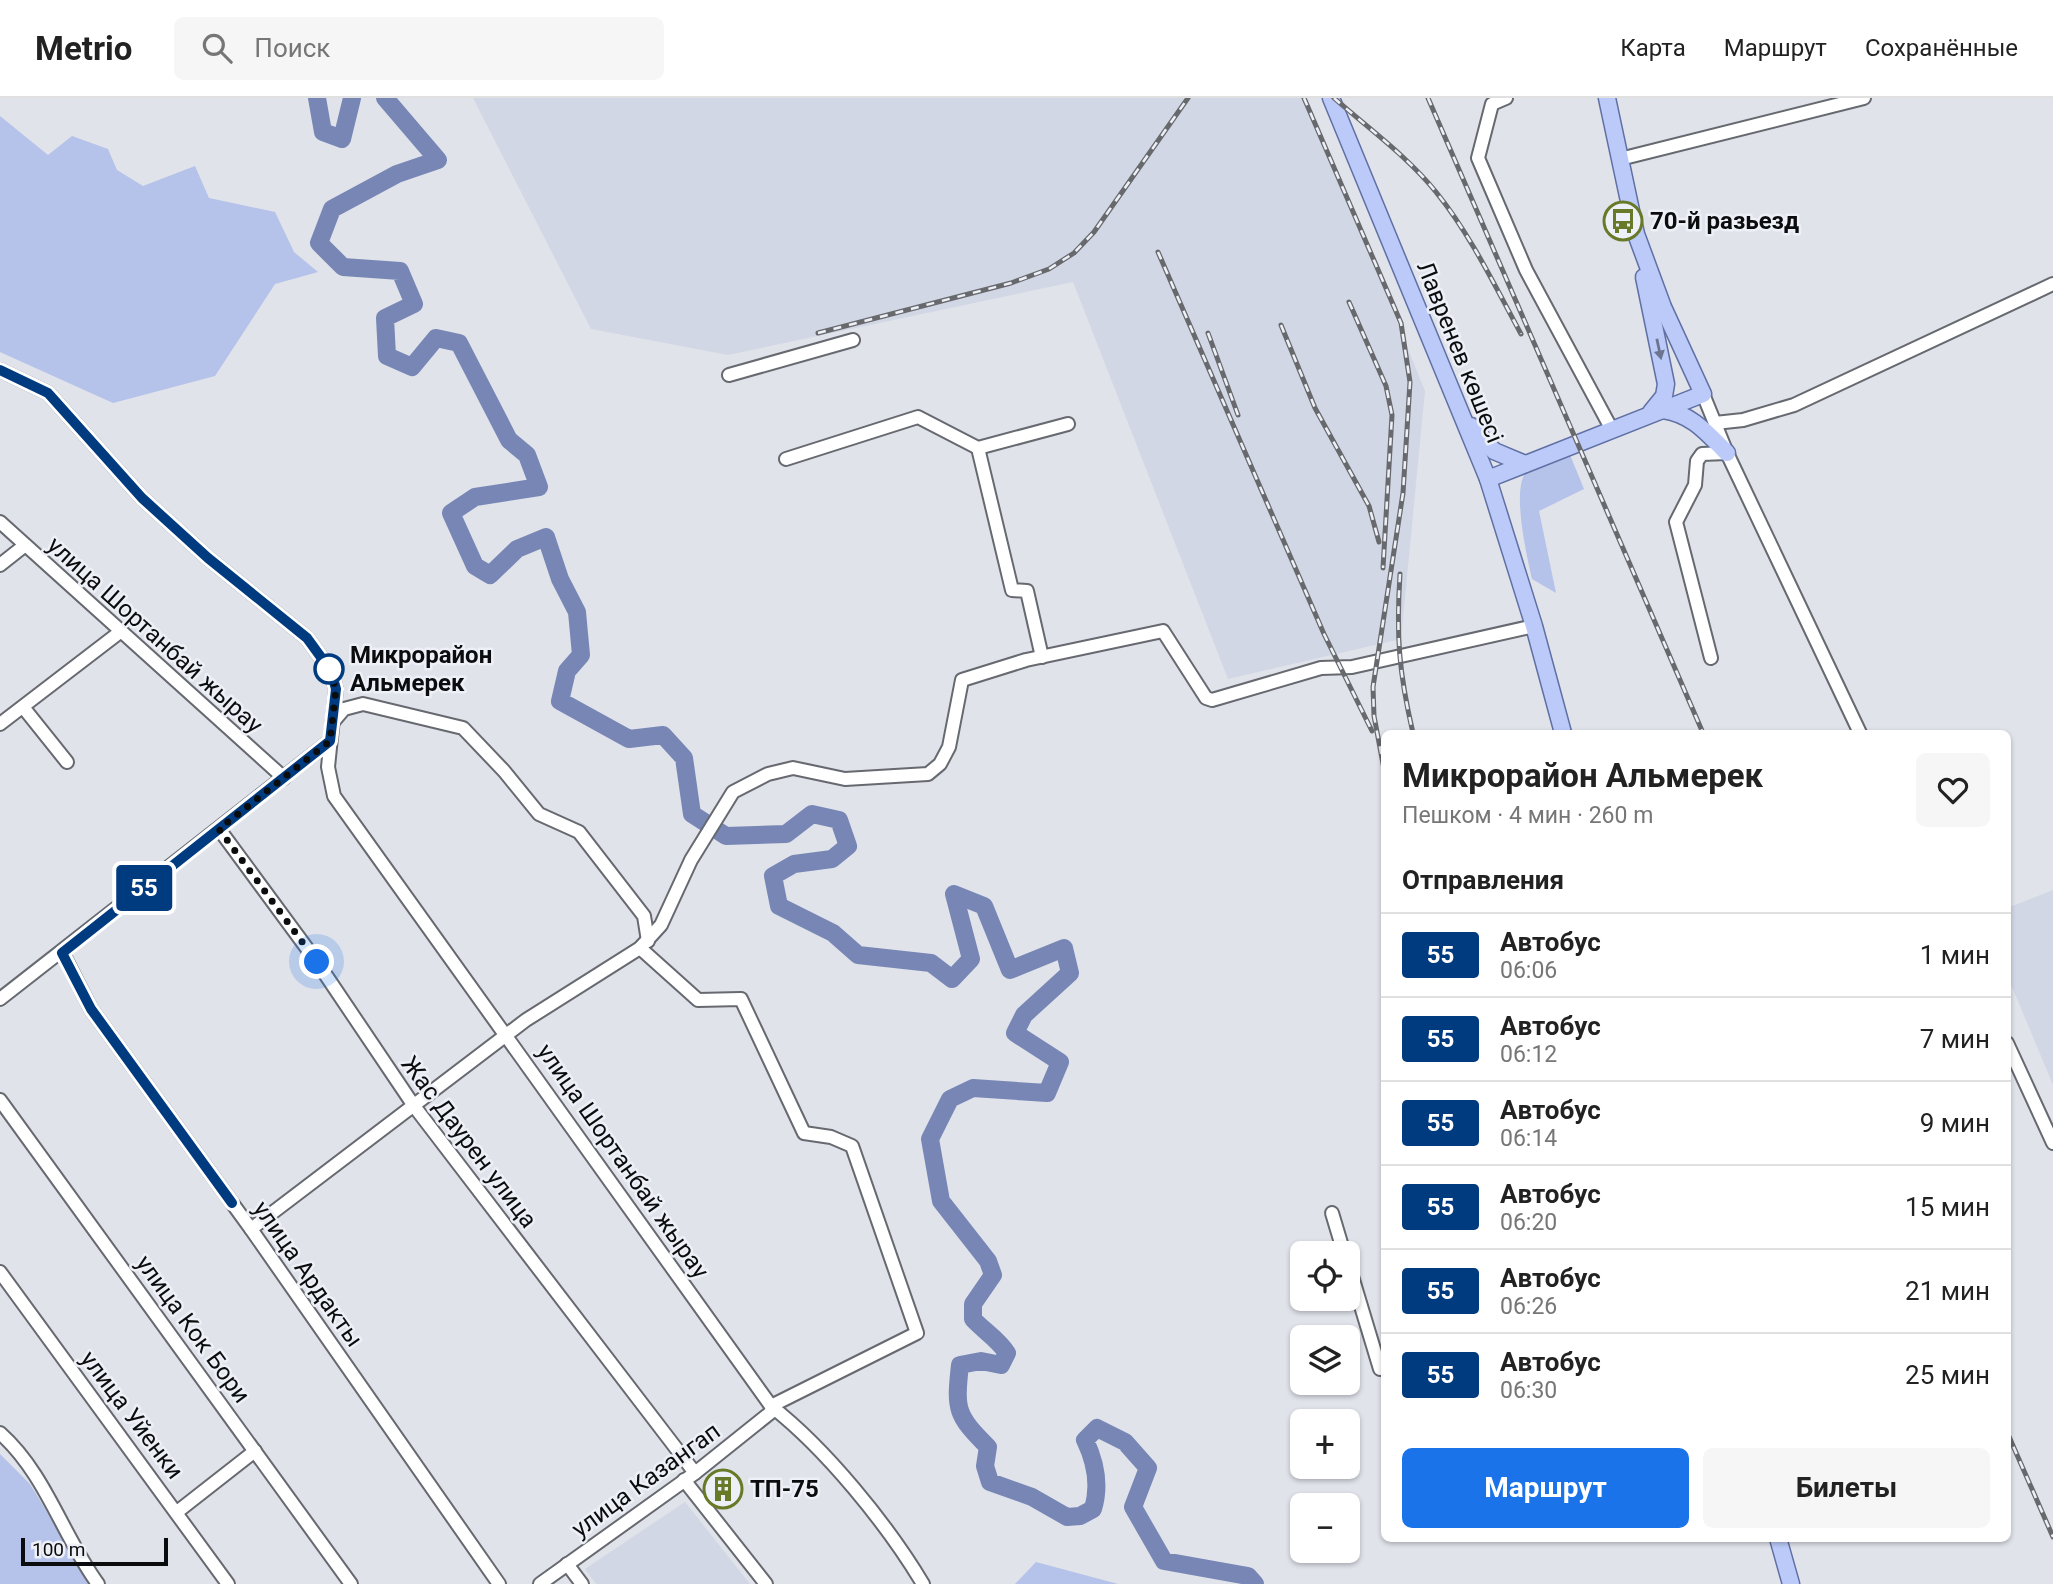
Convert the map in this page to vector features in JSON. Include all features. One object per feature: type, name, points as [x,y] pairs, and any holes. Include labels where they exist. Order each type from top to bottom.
[{"type":"main road","name":"Лавренев көшесі","points":[[1331,98],[1488,479],[1535,627],[1562,730]]},
{"type":"main road","points":[[1607,98],[1666,384],[1664,396],[1655,411]]},
{"type":"main road","points":[[1488,479],[1611,428],[1703,394],[1663,307],[1636,234]]},
{"type":"main road","points":[[1458,408],[1494,451],[1525,464]]},
{"type":"main road","points":[[1655,411],[1681,412],[1693,419],[1727,453]]},
{"type":"main road","points":[[1779,1542],[1791,1584]]},
{"type":"street","points":[[1506,98],[1492,104],[1478,158],[1526,270],[1611,428]]},
{"type":"street","points":[[1620,159],[1864,98]]},
{"type":"street","points":[[1714,424],[1794,405],[2053,285]]},
{"type":"street","points":[[729,375],[853,340]]},
{"type":"street","name":"улица Шортанбай жырау","points":[[0,370],[48,393],[142,498],[208,558],[307,638],[331,671],[336,689],[328,767],[334,796],[773,1408],[817,1447],[905,1554],[923,1584]]},
{"type":"street","points":[[1703,394],[1727,453],[1859,730]]},
{"type":"street","points":[[786,460],[918,417],[978,448],[1068,424]]},
{"type":"street","points":[[978,448],[1012,590],[1027,591],[1042,657]]},
{"type":"street","points":[[1711,658],[1676,522],[1695,485],[1697,461],[1702,454],[1727,453]]},
{"type":"street","name":"улица Шортанбай жырау","points":[[0,522],[284,778]]},
{"type":"street","points":[[0,565],[24,546]]},
{"type":"street","points":[[251,1229],[507,1035],[644,944],[661,925],[707,831],[733,792],[768,774],[793,768],[845,779],[928,774],[940,764],[949,747],[962,680],[1042,657],[1164,631],[1206,698],[1212,701],[1321,668],[1352,667],[1535,627]]},
{"type":"street","points":[[0,724],[120,632]]},
{"type":"street","points":[[331,724],[344,709],[363,704],[463,728],[540,814],[579,832],[644,916],[644,944]]},
{"type":"street","points":[[23,707],[67,762]]},
{"type":"street","points":[[0,999],[330,741]]},
{"type":"street","name":"Жас Даурен улица","points":[[219,829],[317,962],[414,1106],[690,1477],[766,1584]]},
{"type":"street","name":"улица Казангап","points":[[541,1584],[690,1477],[773,1408],[917,1333],[852,1146],[831,1137],[804,1133],[741,999],[698,1000],[644,944]]},
{"type":"street","name":"улица Ардакты","points":[[62,953],[91,1009],[251,1229],[499,1584]]},
{"type":"street","points":[[2011,1052],[2053,1143]]},
{"type":"street","name":"улица Кок Бори","points":[[0,1100],[351,1584]]},
{"type":"street","points":[[1332,1213],[1340,1241]]},
{"type":"street","name":"улица Уйенки","points":[[0,1272],[228,1584]]},
{"type":"street","points":[[1360,1303],[1381,1368]]},
{"type":"street","points":[[0,1433],[18,1449],[37,1475],[81,1561],[98,1584]]},
{"type":"street","points":[[177,1512],[255,1451]]},
{"type":"street","points":[[567,1564],[582,1584]]},
{"type":"shaded area","points":[[473,98],[1307,98],[1425,391],[1401,639],[1228,679],[1073,282],[728,355],[591,329]]},
{"type":"shaded area","points":[[0,116],[48,155],[72,136],[108,149],[117,170],[143,186],[195,166],[209,198],[275,212],[294,252],[318,272],[275,284],[215,376],[113,403],[0,352]]},
{"type":"shaded area","points":[[1568,450],[1584,489],[1539,511],[1556,593],[1532,579],[1521,522],[1520,490],[1528,470]]},
{"type":"shaded area","points":[[2053,890],[2053,1085],[2011,985],[2011,906]]},
{"type":"shaded area","points":[[0,1454],[30,1484],[91,1584],[0,1584]]},
{"type":"shaded area","points":[[685,1502],[750,1584],[596,1584],[585,1569]]},
{"type":"shaded area","points":[[1036,1562],[1118,1584],[1015,1584]]},
{"type":"waterway","points":[[317,98],[323,132],[342,139],[352,98]]},
{"type":"waterway","points":[[385,98],[438,160],[397,174],[332,209],[319,243],[343,267],[400,271],[414,304],[385,318],[387,356],[412,367],[436,338],[459,343],[509,440],[527,455],[539,487],[475,497],[451,513],[475,566],[490,575],[517,549],[546,537],[560,579],[577,612],[581,655],[567,671],[560,701],[629,739],[663,735],[684,758],[692,814],[726,836],[786,834],[812,814],[839,820],[848,846],[832,859],[794,864],[773,876],[779,906],[833,933],[858,955],[931,963],[952,979],[971,959],[954,894],[984,906],[1010,970],[1064,948],[1070,973],[1024,1015],[1015,1033],[1060,1062],[1047,1093],[973,1088],[950,1099],[930,1139],[941,1201],[988,1261],[993,1275],[973,1304],[973,1319],[1007,1353],[1001,1365],[981,1361],[960,1365],[960,1411],[969,1427],[988,1447],[985,1466],[990,1482],[1032,1497],[1067,1517],[1080,1516],[1093,1509],[1095,1500],[1095,1474],[1085,1440],[1097,1428],[1125,1442],[1148,1468],[1133,1507],[1164,1561],[1248,1576],[1255,1584]]},
{"type":"railway","points":[[818,333],[1011,283],[1049,269],[1074,253],[1094,232],[1188,98]]},
{"type":"railway","points":[[1304,98],[1401,323],[1410,382],[1403,493],[1373,687],[1374,716],[1381,753]]},
{"type":"railway","points":[[1334,98],[1400,154],[1436,192],[1471,243],[1521,334]]},
{"type":"railway","points":[[1428,98],[1702,730]]},
{"type":"railway","points":[[1158,252],[1324,634],[1372,731]]},
{"type":"railway","points":[[1349,302],[1386,386],[1392,415],[1383,568]]},
{"type":"railway","points":[[1281,325],[1315,408],[1369,506],[1379,542]]},
{"type":"railway","points":[[1208,333],[1238,415]]},
{"type":"railway","points":[[1400,574],[1400,654],[1404,692],[1412,730]]},
{"type":"railway","points":[[2011,1441],[2053,1537]]},
{"type":"bus line","name":"55","points":[[0,370],[48,393],[142,498],[208,558],[246,586],[307,638],[331,671],[336,689],[330,741],[62,953],[91,1009],[232,1203]]},
{"type":"place","name":"70-й разьезд","points":[[1623,221]]},
{"type":"place","name":"Микрорайон Альмерек","points":[[329,669]]},
{"type":"place","name":"ТП-75","points":[[723,1489]]},
{"type":"route","points":[[317,962],[219,829],[330,741],[336,689],[329,669]]}]
